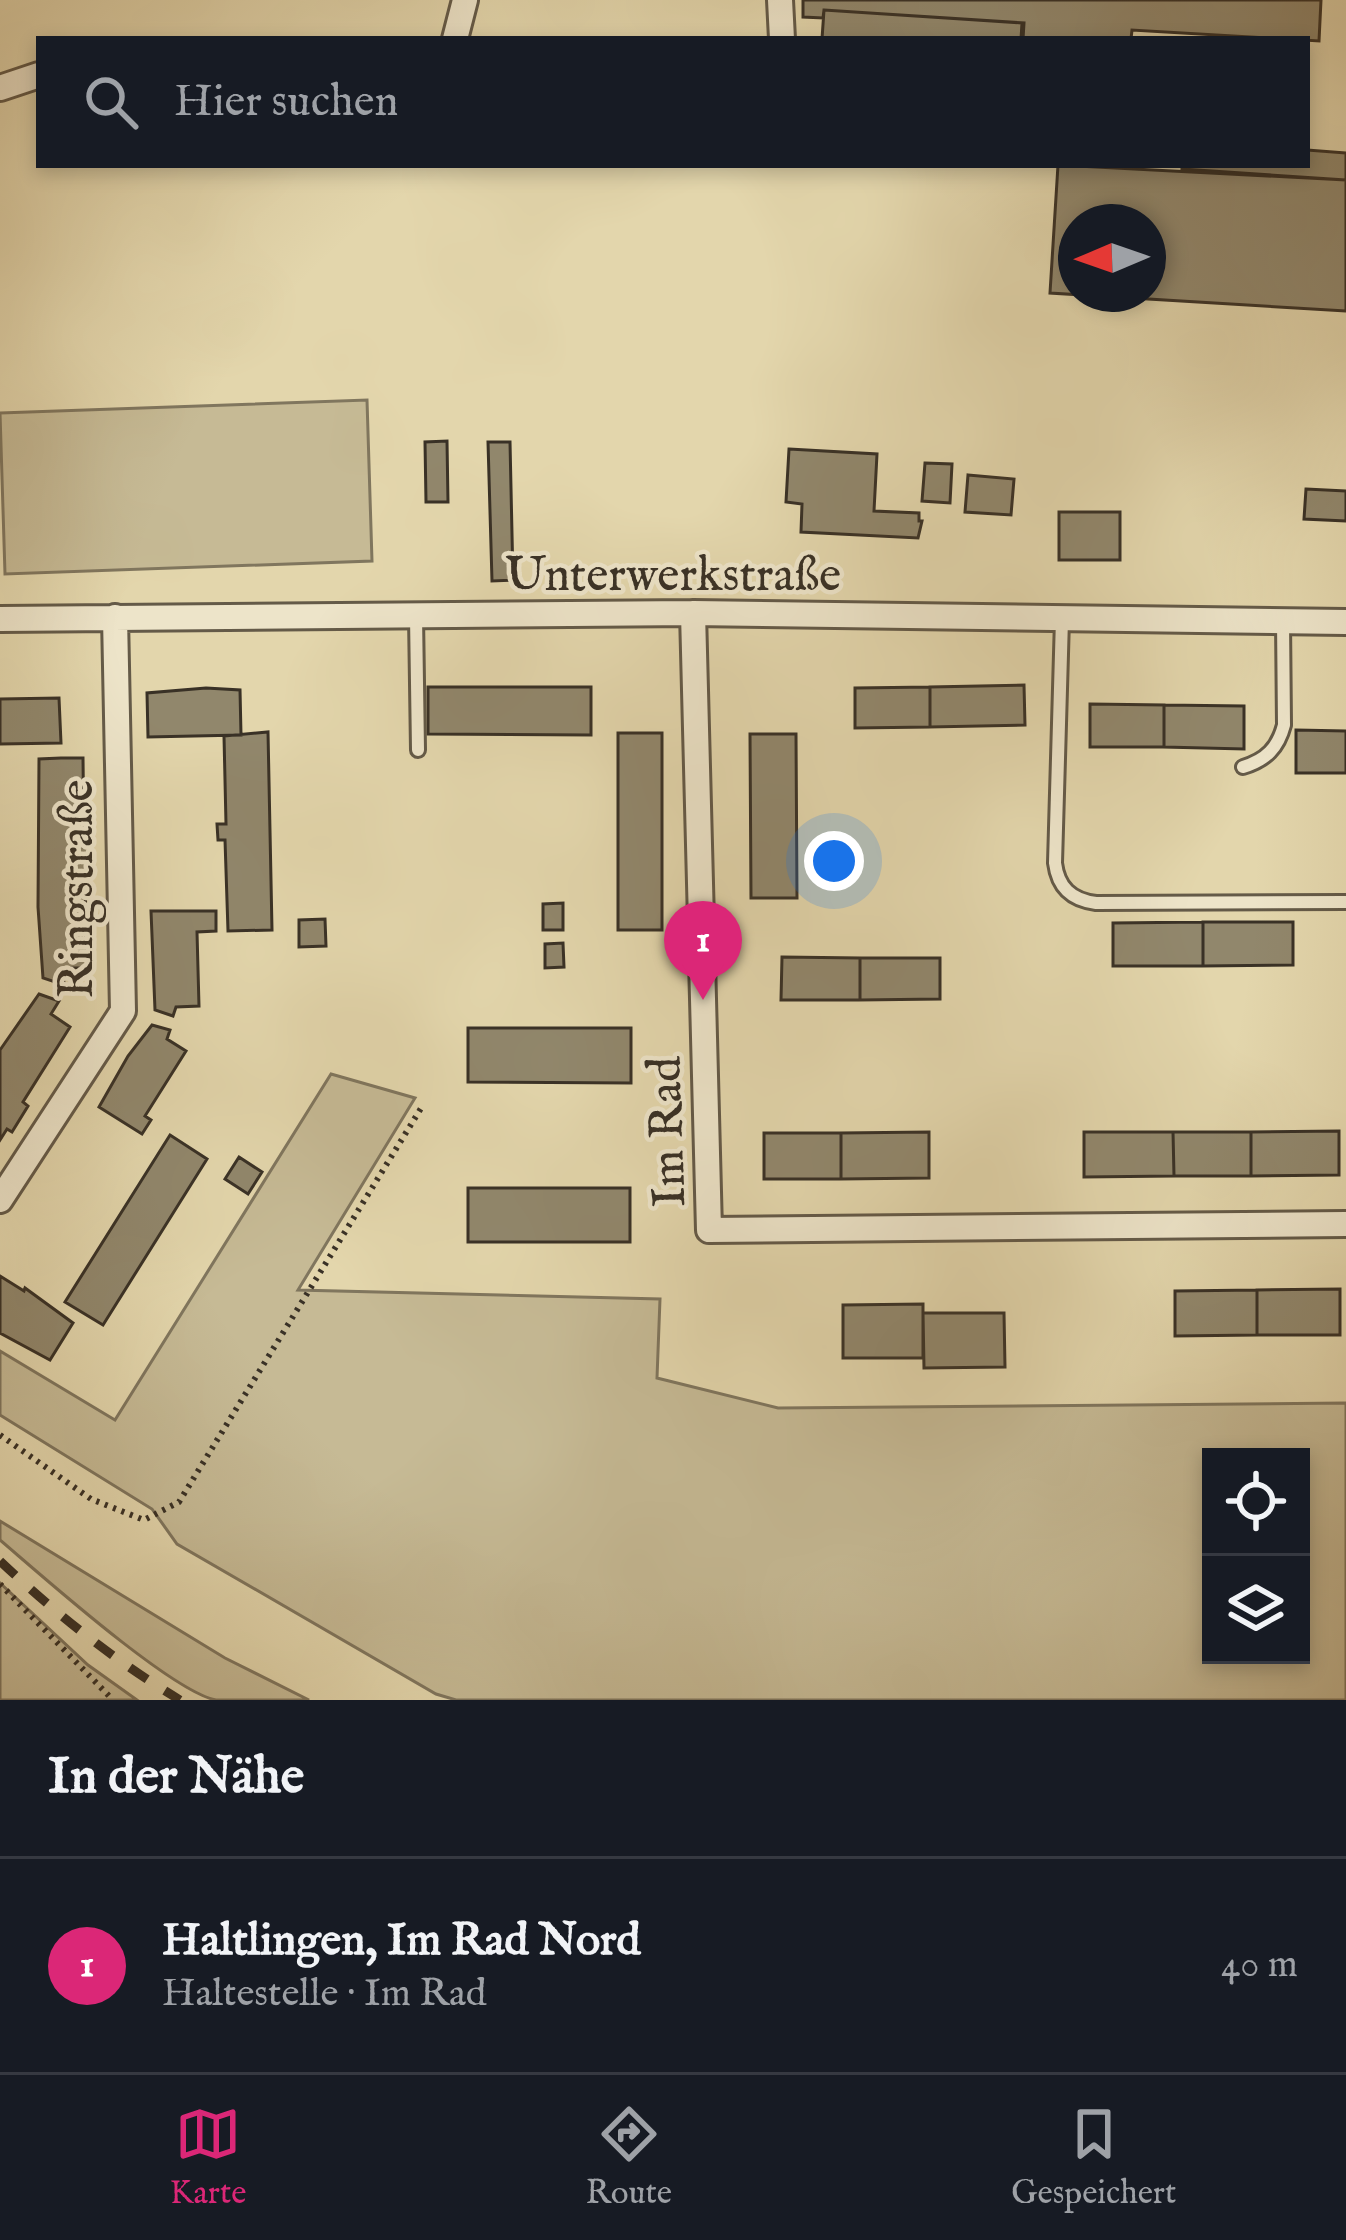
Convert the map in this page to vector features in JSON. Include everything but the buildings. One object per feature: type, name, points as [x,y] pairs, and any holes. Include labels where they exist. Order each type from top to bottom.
[{"type":"street","points":[[455,36],[465,0]]},
{"type":"street","points":[[780,0],[782,36]]},
{"type":"street","points":[[0,88],[36,75]]},
{"type":"street","name":"Unterwerkstraße","points":[[0,619],[693,613],[1346,622]]},
{"type":"street","name":"Im Rad","points":[[693,613],[709,1230],[1346,1224]]},
{"type":"street","name":"Ringstraße","points":[[0,1200],[123,1011],[115,617]]},
{"type":"lane","points":[[416,615],[418,750]]},
{"type":"lane","points":[[1062,618],[1055,863],[1062,887],[1072,896],[1096,902],[1346,902]]},
{"type":"lane","points":[[1243,767],[1271,753],[1280,740],[1284,725],[1282,621]]},
{"type":"path","points":[[0,1435],[92,1499],[144,1520],[178,1502],[423,1105]]},
{"type":"path","points":[[0,1584],[113,1700]]},
{"type":"shaded area","points":[[367,400],[372,561],[5,574],[0,413]]},
{"type":"shaded area","points":[[331,1074],[415,1098],[298,1290],[660,1299],[657,1378],[778,1408],[1346,1403],[1346,1700],[456,1700],[436,1694],[177,1544],[152,1509],[0,1415],[0,1351],[115,1420]]},
{"type":"shaded area","points":[[0,1521],[225,1658],[309,1700],[216,1700],[196,1692],[106,1630],[0,1540]]},
{"type":"shaded area","points":[[0,1583],[88,1665],[137,1700],[0,1700]]},
{"type":"railway","points":[[0,1561],[86,1635],[180,1700]]},
{"type":"place","name":"Haltlingen, Im Rad Nord","points":[[703,1000]]}]
